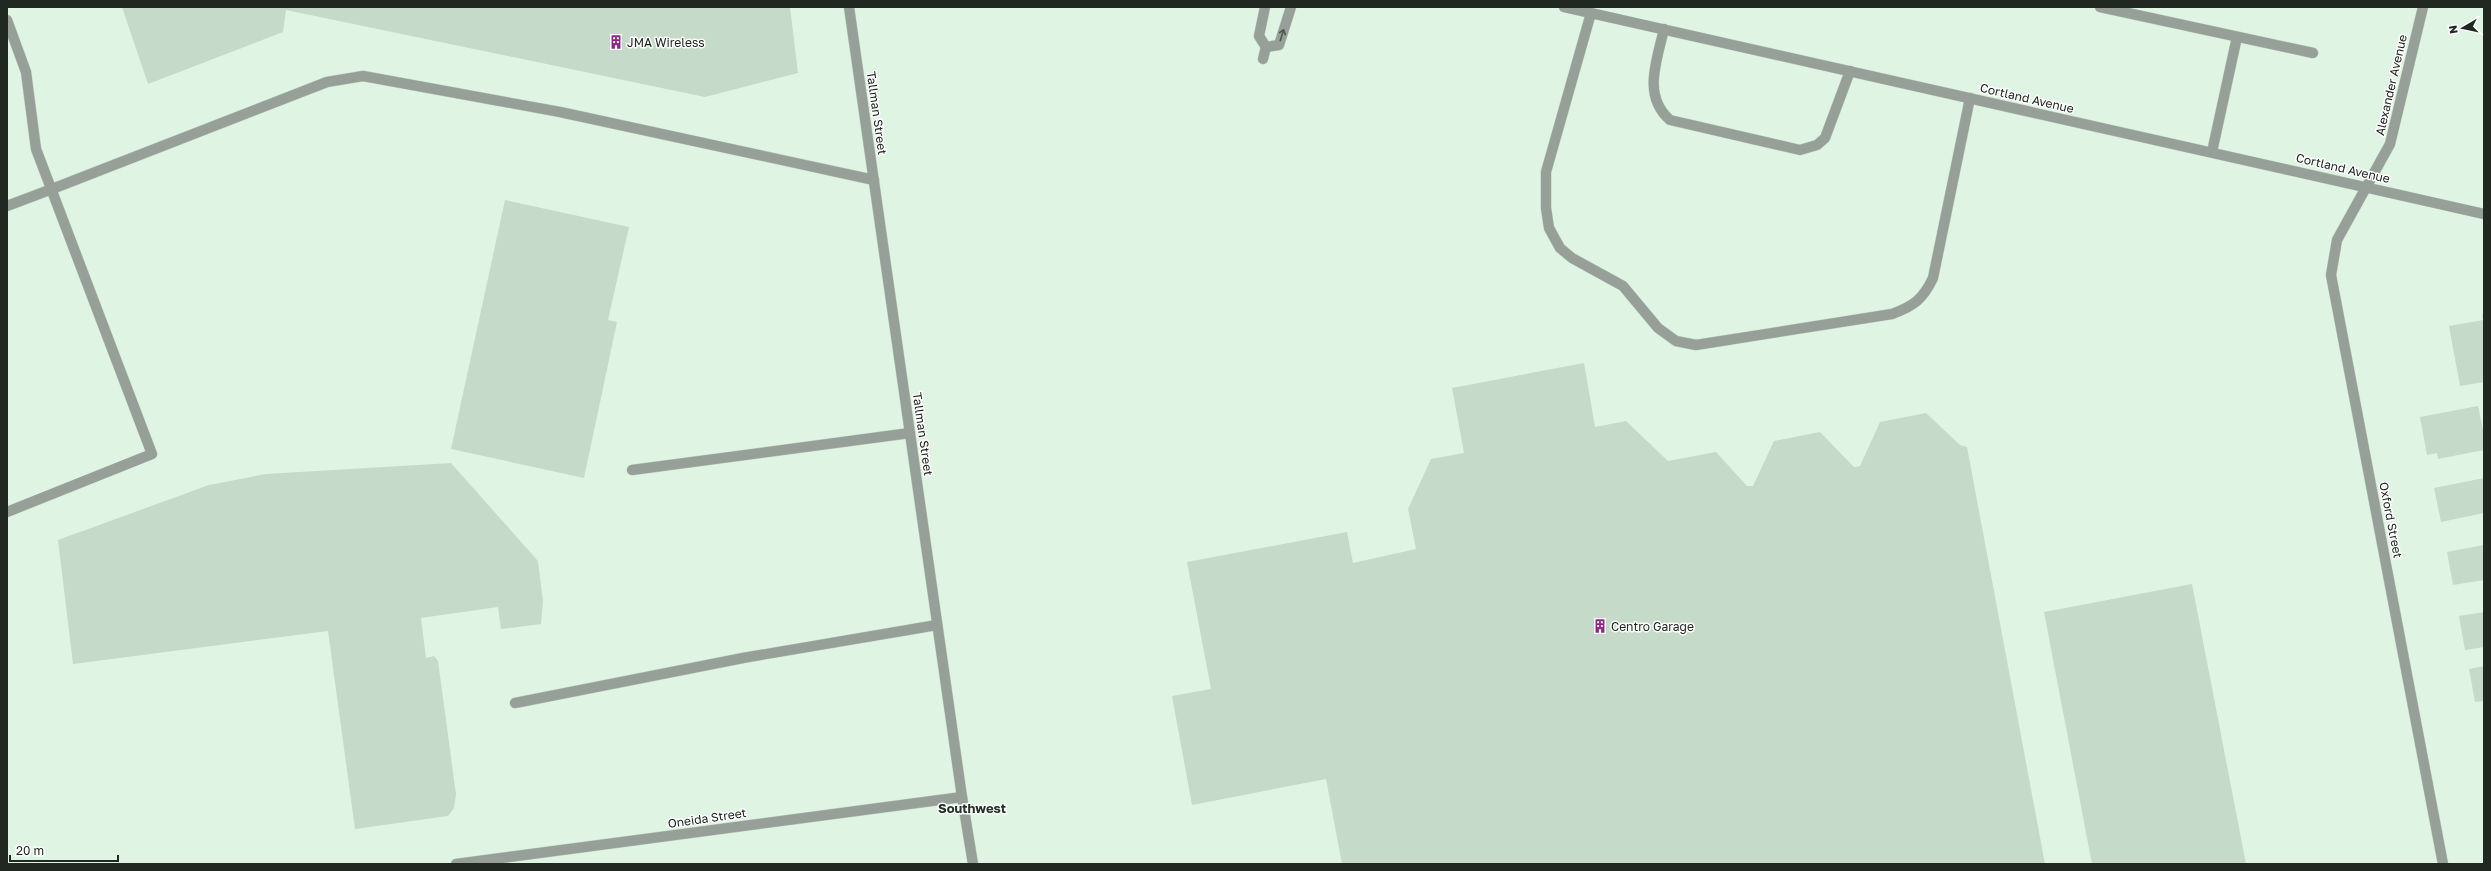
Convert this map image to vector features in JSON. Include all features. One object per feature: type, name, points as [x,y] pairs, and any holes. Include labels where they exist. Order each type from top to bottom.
[{"type":"street","name":"Tallman Street","points":[[848,7],[962,797],[973,864]]},
{"type":"street","points":[[1263,58],[1266,47],[1259,36],[1265,7]]},
{"type":"street","points":[[1266,47],[1279,45],[1291,7]]},
{"type":"street","name":"Cortland Avenue","points":[[1564,7],[2484,214]]},
{"type":"street","points":[[2100,7],[2312,53]]},
{"type":"street","name":"Alexander Avenue","points":[[2365,187],[2390,144],[2423,7]]},
{"type":"street","points":[[1592,13],[1546,172],[1546,208],[1549,228],[1560,248],[1572,258],[1623,286],[1658,328],[1676,341],[1696,345],[1892,314],[1911,307],[1926,292],[1933,278],[1970,98]]},
{"type":"street","points":[[7,20],[26,72],[36,149],[152,454],[7,512]]},
{"type":"street","points":[[1664,29],[1654,78],[1653,94],[1660,111],[1670,120],[1800,150],[1816,145],[1825,138],[1850,71]]},
{"type":"street","points":[[2212,152],[2237,37]]},
{"type":"street","points":[[7,206],[327,82],[363,76],[560,112],[874,180]]},
{"type":"street","name":"Oxford Street","points":[[2365,187],[2337,240],[2331,275],[2443,864]]},
{"type":"street","points":[[632,470],[910,434]]},
{"type":"street","points":[[515,703],[773,652],[937,625]]},
{"type":"street","name":"Oneida Street","points":[[456,864],[962,797]]},
{"type":"building","name":"JMA Wireless","points":[[122,7],[790,7],[798,73],[705,97],[286,10],[283,32],[148,84]]},
{"type":"building","points":[[505,200],[629,227],[608,320],[617,322],[584,478],[451,449]]},
{"type":"building","points":[[2484,314],[2484,382],[2460,386],[2449,326],[2483,320],[2482,315]]},
{"type":"building","name":"Centro Garage","points":[[1584,363],[1595,427],[1626,421],[1668,461],[1716,452],[1747,486],[1753,486],[1774,441],[1820,432],[1854,467],[1860,466],[1880,422],[1926,413],[1960,445],[1967,447],[2045,864],[1342,864],[1326,779],[1192,805],[1172,696],[1211,689],[1187,562],[1347,532],[1353,563],[1416,549],[1408,509],[1431,459],[1464,453],[1452,388]]},
{"type":"building","points":[[2478,406],[2484,434],[2484,450],[2438,459],[2437,453],[2427,455],[2420,417]]},
{"type":"building","points":[[451,463],[538,561],[543,601],[541,624],[501,629],[498,607],[421,618],[426,658],[434,656],[438,661],[456,794],[454,808],[448,816],[355,829],[328,631],[73,664],[58,540],[209,485],[266,474]]},
{"type":"building","points":[[2484,478],[2484,513],[2441,522],[2434,488]]},
{"type":"building","points":[[2484,545],[2484,580],[2453,585],[2447,552]]},
{"type":"building","points":[[2192,584],[2246,864],[2092,864],[2044,612]]},
{"type":"building","points":[[2484,612],[2484,647],[2465,650],[2459,616]]},
{"type":"building","points":[[2484,666],[2484,701],[2475,702],[2469,669]]},
{"type":"place","name":"JMA Wireless","points":[[616,42]]},
{"type":"place","name":"Centro Garage","points":[[1600,626]]},
{"type":"district","name":"Southwest","points":[[972,808]]}]
